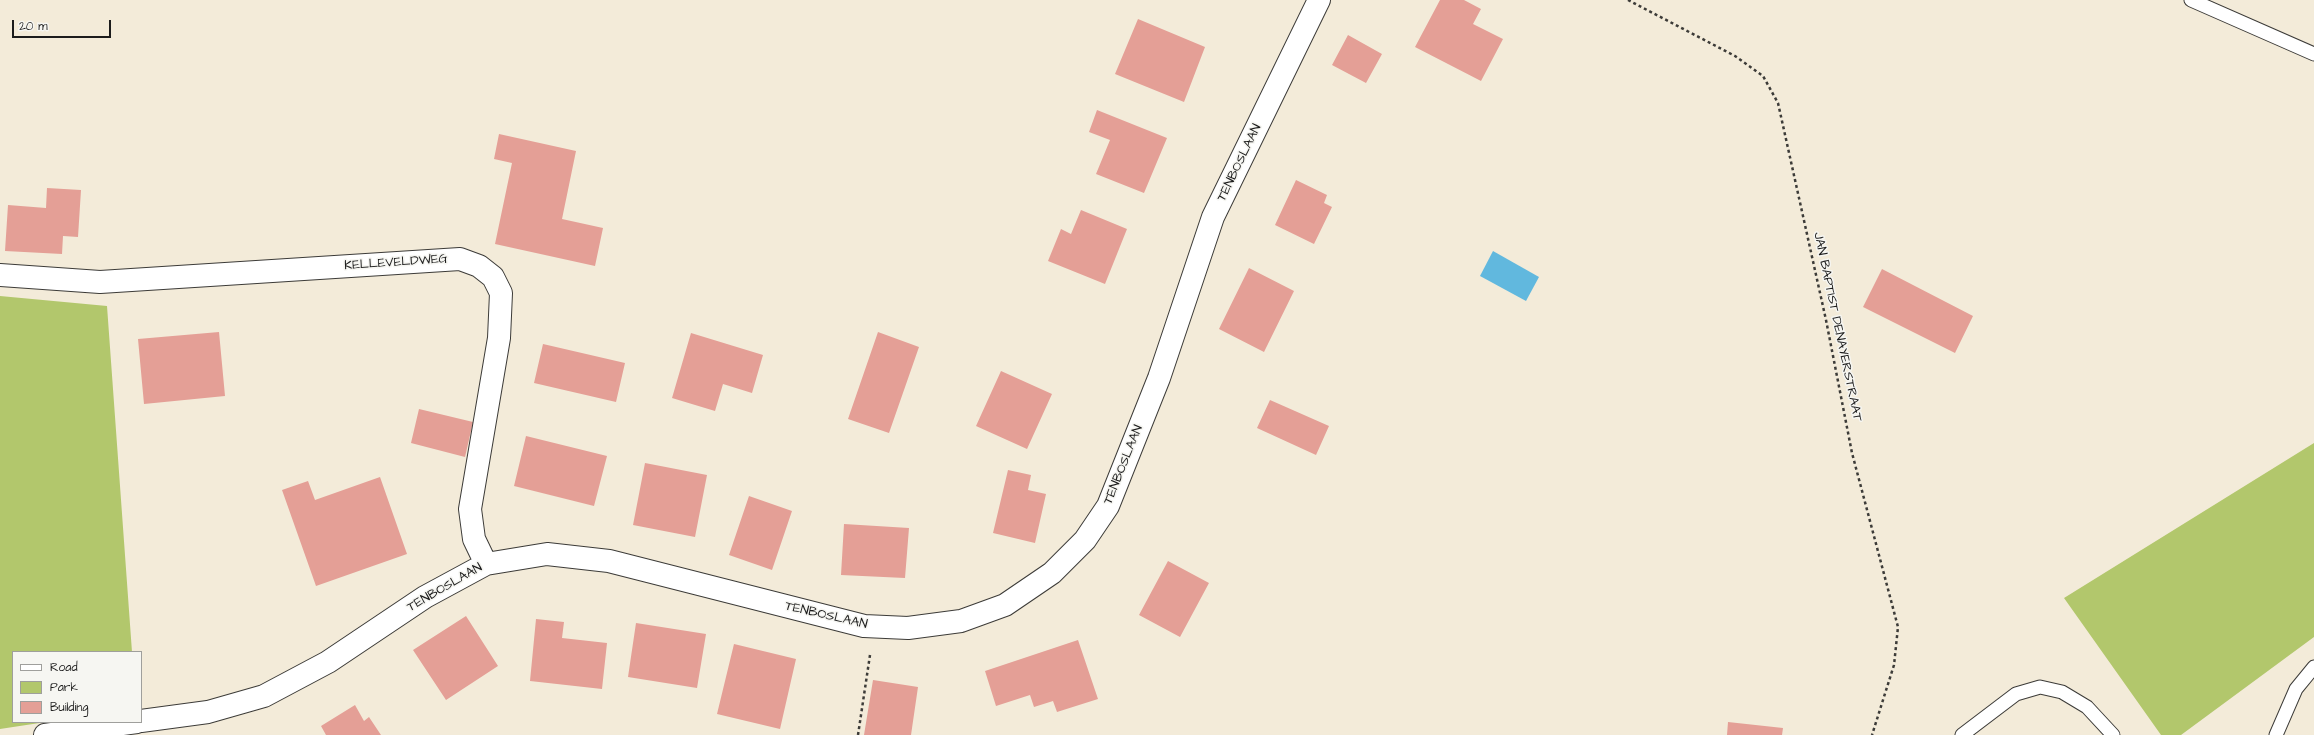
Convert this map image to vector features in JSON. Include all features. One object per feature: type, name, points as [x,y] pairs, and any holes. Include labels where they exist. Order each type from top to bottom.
[{"type":"street","name":"TENBOSLAAN","points":[[142,722],[208,712],[264,696],[328,662],[425,597],[486,564],[548,554],[609,561],[712,589],[864,626],[908,628],[961,621],[1005,604],[1052,573],[1085,540],[1108,506],[1159,378],[1213,217],[1319,0]]},
{"type":"street","name":"KELLEVELDWEG","points":[[0,274],[100,282],[460,259],[479,266],[493,277],[501,293],[500,338],[470,509],[474,539],[486,564]]},
{"type":"street","points":[[45,735],[78,733],[132,723]]},
{"type":"lane","points":[[2191,0],[2314,54]]},
{"type":"lane","points":[[2276,735],[2296,689],[2314,667]]},
{"type":"lane","points":[[1962,735],[2016,694],[2040,687],[2062,692],[2087,708],[2113,735]]},
{"type":"path","name":"JAN BAPTIST DENAYERSTRAAT","points":[[1628,0],[1735,56],[1763,76],[1778,103],[1826,320],[1852,453],[1898,627],[1894,665],[1872,735]]},
{"type":"path","points":[[858,735],[874,627]]},
{"type":"green space","points":[[0,296],[107,306],[132,651],[12,651],[12,723],[39,723],[0,729]]},
{"type":"green space","points":[[2314,443],[2314,637],[2181,735],[2161,735],[2064,598]]},
{"type":"water","points":[[1493,251],[1539,277],[1526,301],[1480,276]]},
{"type":"building","points":[[1440,0],[1464,0],[1481,9],[1473,24],[1503,39],[1481,81],[1415,47]]},
{"type":"building","points":[[1138,19],[1205,47],[1184,102],[1115,74]]},
{"type":"building","points":[[1348,35],[1382,54],[1366,83],[1332,65]]},
{"type":"building","points":[[1097,110],[1167,138],[1144,193],[1096,174],[1110,140],[1089,132]]},
{"type":"building","points":[[499,134],[576,151],[562,219],[603,228],[595,266],[495,244],[512,163],[494,159]]},
{"type":"building","points":[[1296,180],[1327,195],[1324,203],[1332,207],[1314,244],[1275,225]]},
{"type":"building","points":[[47,188],[81,190],[78,237],[63,236],[62,254],[5,251],[8,205],[46,208]]},
{"type":"building","points":[[1081,210],[1127,229],[1105,284],[1048,261],[1061,229],[1071,234]]},
{"type":"building","points":[[1249,268],[1294,291],[1264,352],[1219,329]]},
{"type":"building","points":[[1882,269],[1973,316],[1955,353],[1863,307]]},
{"type":"building","points":[[219,332],[225,396],[144,404],[138,339]]},
{"type":"building","points":[[878,332],[919,347],[889,433],[848,419]]},
{"type":"building","points":[[691,333],[763,355],[752,393],[723,384],[715,411],[672,398]]},
{"type":"building","points":[[543,344],[625,363],[616,402],[534,383]]},
{"type":"building","points":[[1001,371],[1052,394],[1027,449],[976,426]]},
{"type":"building","points":[[1270,400],[1329,426],[1316,455],[1257,428]]},
{"type":"building","points":[[419,409],[473,422],[465,457],[411,443]]},
{"type":"building","points":[[526,436],[607,456],[594,506],[514,486]]},
{"type":"building","points":[[645,463],[707,475],[695,537],[633,525]]},
{"type":"building","points":[[1008,470],[1031,475],[1028,490],[1046,494],[1035,543],[993,533]]},
{"type":"building","points":[[380,477],[407,554],[316,586],[282,490],[308,481],[315,500]]},
{"type":"building","points":[[749,496],[792,511],[772,570],[729,555]]},
{"type":"building","points":[[844,524],[909,528],[905,578],[841,575]]},
{"type":"building","points":[[1168,561],[1209,583],[1180,637],[1139,615]]},
{"type":"building","points":[[466,616],[498,666],[446,700],[413,650]]},
{"type":"building","points":[[536,619],[564,622],[562,638],[607,643],[602,689],[530,681]]},
{"type":"building","points":[[636,623],[706,634],[697,688],[628,677]]},
{"type":"building","points":[[1078,640],[1098,699],[1057,712],[1053,701],[1034,707],[1030,695],[996,706],[985,671]]},
{"type":"building","points":[[734,644],[796,659],[780,729],[717,714]]},
{"type":"building","points":[[873,680],[918,687],[911,735],[864,735]]},
{"type":"building","points":[[355,705],[364,721],[369,717],[381,735],[326,735],[321,726]]},
{"type":"building","points":[[1728,722],[1783,728],[1782,735],[1727,735]]}]
